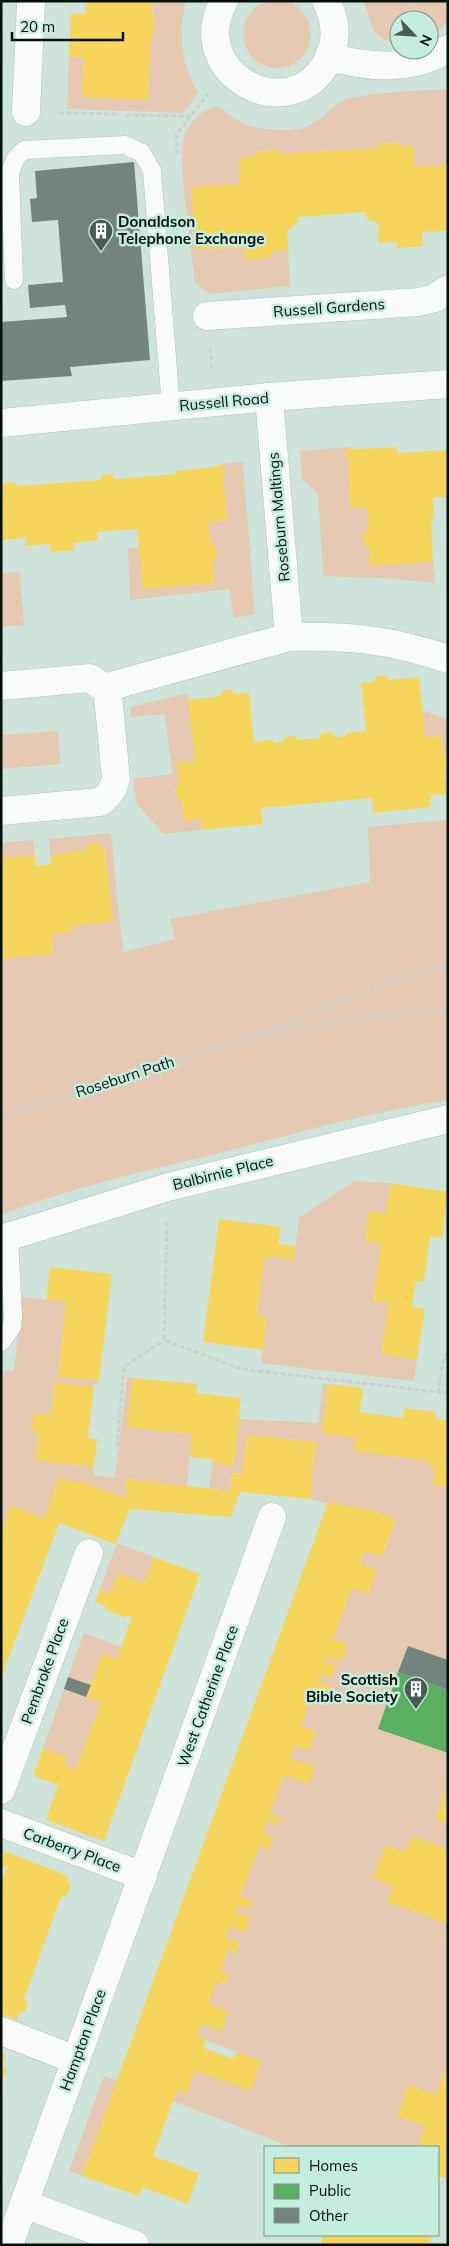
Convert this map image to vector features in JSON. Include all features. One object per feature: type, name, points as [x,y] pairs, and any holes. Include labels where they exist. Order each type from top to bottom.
[{"type":"street","points":[[26,112],[31,1]]},
{"type":"street","points":[[224,1],[216,23],[216,41],[220,57],[231,74],[239,81],[258,90],[269,92],[290,91],[318,75],[329,57],[335,35],[331,11],[326,1]]},
{"type":"street","points":[[329,57],[354,64],[386,66],[428,59],[448,49]]},
{"type":"street","name":"Russell Gardens","points":[[207,316],[419,302],[435,298],[448,290]]},
{"type":"street","name":"Russell Road","points":[[1,423],[269,397],[448,384]]},
{"type":"street","name":"Roseburn Maltings","points":[[269,397],[289,637]]},
{"type":"street","points":[[104,688],[289,637],[352,636],[375,639],[398,643],[448,659]]},
{"type":"street","points":[[1,686],[90,678],[104,688],[108,695],[116,779],[107,797],[100,802],[1,811]]},
{"type":"street","name":"Balbirnie Place","points":[[5,1238],[168,1186],[448,1119]]},
{"type":"street","name":"West Catherine Place","points":[[143,1876],[272,1517]]},
{"type":"street","name":"Pembroke Place","points":[[1,1790],[89,1553]]},
{"type":"street","name":"Carberry Place","points":[[1,1824],[143,1876]]},
{"type":"street","name":"Hampton Place","points":[[9,2245],[143,1876]]},
{"type":"street","points":[[1,2031],[76,2060]]},
{"type":"street","points":[[24,2204],[135,2245]]},
{"type":"lane","points":[[14,280],[10,172],[20,153],[24,150],[125,145],[142,153],[152,171],[171,407]]},
{"type":"lane","points":[[1,1342],[12,1326],[13,1316],[5,1238]]},
{"type":"path","points":[[178,163],[176,135],[205,97],[231,74]]},
{"type":"path","points":[[26,112],[189,116]]},
{"type":"path","points":[[207,316],[215,403]]},
{"type":"path","name":"Roseburn Path","points":[[1,1116],[249,1038],[384,983],[448,965]]},
{"type":"path","name":"Roseburn Path","points":[[249,1038],[369,1016],[448,1009]]},
{"type":"path","points":[[164,1340],[168,1186]]},
{"type":"path","points":[[164,1340],[241,1369],[448,1394]]},
{"type":"path","points":[[117,1447],[124,1367],[164,1340]]},
{"type":"path","points":[[438,1392],[443,1361],[448,1353]]},
{"type":"shaded area","points":[[277,0],[290,3],[301,10],[308,21],[311,34],[308,47],[301,58],[290,65],[277,68],[264,65],[253,58],[246,47],[243,34],[246,21],[253,10],[264,3]]},
{"type":"shaded area","points":[[152,1],[186,1],[182,25],[183,48],[188,71],[198,93],[183,113],[67,109],[69,56],[84,57],[82,97],[148,100],[151,36],[154,36]]},
{"type":"shaded area","points":[[364,1],[411,1],[413,3],[416,1],[448,1],[448,22],[439,30],[439,10],[389,10],[389,41],[378,35],[368,16]]},
{"type":"shaded area","points":[[448,90],[448,165],[415,167],[413,145],[399,146],[398,143],[377,144],[377,148],[282,154],[282,150],[255,152],[255,156],[239,157],[240,184],[191,187],[195,250],[244,247],[245,260],[271,258],[271,252],[288,250],[290,286],[210,294],[195,283],[182,163],[187,129],[202,113],[216,106],[235,119],[249,125],[266,129],[292,130],[312,124],[344,100],[395,92]]},
{"type":"shaded area","points":[[348,447],[344,453],[348,460],[350,507],[367,507],[368,530],[363,535],[363,545],[369,548],[370,566],[433,562],[435,583],[385,578],[323,576],[318,493],[302,480],[300,451]]},
{"type":"shaded area","points":[[243,462],[255,614],[234,618],[229,589],[130,600],[128,548],[140,548],[144,589],[214,583],[213,560],[218,557],[217,548],[210,541],[208,522],[227,520],[223,476],[226,469],[221,464]]},
{"type":"shaded area","points":[[20,572],[24,625],[1,627],[1,573]]},
{"type":"shaded area","points":[[188,693],[195,761],[177,763],[179,784],[175,788],[176,797],[181,800],[184,821],[201,819],[202,830],[164,834],[136,803],[133,779],[172,774],[165,714],[131,717],[130,707]]},
{"type":"shaded area","points":[[422,710],[448,720],[448,759],[444,757],[441,736],[425,737]]},
{"type":"shaded area","points":[[58,731],[61,764],[1,769],[1,735]]},
{"type":"shaded area","points":[[448,820],[448,1100],[359,1117],[132,1174],[27,1205],[1,1215],[1,959],[53,954],[52,934],[72,933],[72,926],[113,921],[105,848],[101,848],[98,843],[89,844],[85,850],[50,856],[49,839],[111,833],[123,952],[175,939],[170,919],[370,882],[368,827]]},
{"type":"shaded area","points":[[33,840],[35,855],[6,858],[1,853],[1,843]]},
{"type":"shaded area","points":[[355,1181],[391,1183],[386,1214],[369,1212],[365,1241],[381,1244],[373,1301],[389,1303],[381,1354],[417,1360],[414,1381],[261,1363],[267,1317],[257,1316],[265,1256],[294,1260],[299,1217]]},
{"type":"shaded area","points":[[22,1297],[66,1302],[58,1377],[99,1381],[99,1385],[95,1384],[94,1387],[55,1382],[51,1415],[34,1413],[32,1431],[39,1432],[35,1460],[94,1467],[93,1475],[115,1478],[127,1377],[132,1378],[127,1427],[192,1434],[187,1486],[127,1479],[124,1487],[128,1490],[125,1498],[83,1482],[72,1482],[59,1477],[44,1518],[1,1533],[1,1391],[3,1370],[14,1371]]},
{"type":"shaded area","points":[[323,1383],[328,1384],[322,1433],[356,1438],[355,1451],[430,1461],[429,1466],[435,1467],[433,1485],[448,1487],[448,1660],[408,1646],[379,1729],[448,1753],[448,1783],[435,1819],[448,1824],[448,1849],[412,1836],[388,1902],[448,1924],[448,2061],[436,2095],[408,2085],[397,2116],[425,2126],[418,2146],[288,2146],[173,2101],[177,2090],[186,2093],[195,2071],[251,2091],[261,2061],[197,2037],[201,2024],[221,2031],[228,2011],[208,2004],[216,1981],[225,1985],[229,1976],[220,1972],[228,1949],[237,1952],[240,1943],[226,1938],[230,1926],[245,1931],[250,1917],[235,1911],[238,1905],[249,1909],[252,1902],[240,1897],[259,1846],[269,1850],[274,1838],[263,1834],[267,1820],[279,1824],[280,1818],[269,1814],[284,1775],[309,1784],[290,1758],[294,1746],[309,1751],[316,1731],[301,1726],[312,1696],[328,1701],[333,1687],[318,1681],[320,1674],[331,1678],[336,1665],[325,1661],[327,1657],[341,1662],[348,1644],[333,1639],[352,1588],[369,1593],[377,1571],[360,1564],[365,1551],[382,1557],[396,1520],[310,1499],[316,1442],[247,1435],[242,1474],[232,1473],[230,1491],[209,1488],[212,1463],[234,1465],[239,1419],[318,1423]]},
{"type":"shaded area","points":[[117,1543],[154,1557],[144,1583],[118,1573],[111,1593],[100,1589]]},
{"type":"shaded area","points":[[84,1633],[121,1647],[117,1659],[102,1654],[91,1685],[68,1677]]},
{"type":"shaded area","points":[[64,1689],[101,1702],[76,1769],[64,1765],[66,1757],[43,1748]]},
{"type":"shaded area","points":[[104,2076],[117,2081],[82,2176],[69,2171]]},
{"type":"building: Homes","points":[[86,1],[152,1],[152,16],[155,16],[154,36],[151,36],[148,100],[82,97],[84,57],[69,56],[71,13],[85,14]]},
{"type":"building: Homes","points":[[399,143],[399,146],[413,145],[415,167],[448,165],[448,231],[422,232],[423,246],[397,248],[397,242],[379,243],[378,223],[369,220],[365,216],[365,212],[298,217],[298,221],[291,229],[287,229],[288,250],[271,252],[271,258],[244,260],[244,247],[195,250],[191,187],[240,184],[239,157],[255,156],[255,152],[282,150],[282,154],[377,148],[377,144]]},
{"type":"building: Homes","points":[[348,447],[356,449],[397,447],[397,453],[448,450],[448,497],[433,498],[434,518],[431,519],[433,562],[370,566],[369,548],[363,545],[363,535],[368,530],[367,507],[350,508],[348,460],[344,453]]},
{"type":"building: Homes","points":[[221,464],[226,469],[223,476],[227,520],[208,522],[210,541],[217,548],[218,557],[213,560],[214,583],[143,589],[137,529],[97,532],[98,540],[74,543],[74,550],[51,552],[50,544],[26,546],[26,538],[1,540],[1,488],[5,483],[14,482],[18,486],[100,480],[102,475],[112,474],[115,479],[119,479],[176,474],[176,471],[214,467]]},
{"type":"building: Homes","points":[[385,675],[389,680],[419,677],[425,737],[441,736],[444,757],[448,759],[448,771],[445,773],[447,794],[430,795],[431,807],[373,813],[372,798],[261,808],[263,824],[202,830],[201,819],[184,821],[181,800],[176,797],[175,788],[179,784],[177,763],[195,761],[188,700],[220,696],[222,691],[231,689],[235,694],[249,692],[254,742],[273,740],[273,743],[282,742],[285,737],[295,736],[298,740],[320,738],[322,733],[332,732],[336,737],[346,736],[346,733],[366,731],[361,683],[374,682],[376,676]]},
{"type":"building: Homes","points":[[98,843],[101,848],[105,848],[113,921],[72,926],[72,933],[52,934],[53,954],[1,959],[1,852],[6,858],[35,855],[36,866],[51,864],[50,856],[85,850],[88,844]]},
{"type":"building: Homes","points":[[391,1183],[448,1192],[442,1238],[430,1236],[424,1282],[416,1281],[412,1307],[425,1309],[417,1360],[381,1354],[389,1303],[373,1301],[381,1244],[365,1241],[369,1211],[386,1214]]},
{"type":"building: Homes","points":[[219,1219],[281,1227],[278,1244],[295,1246],[294,1260],[265,1256],[257,1316],[267,1317],[263,1350],[203,1342]]},
{"type":"building: Homes","points":[[50,1267],[112,1274],[99,1381],[58,1377],[66,1302],[46,1300]]},
{"type":"building: Homes","points":[[132,1378],[197,1384],[196,1393],[241,1398],[234,1466],[212,1463],[212,1459],[190,1457],[192,1434],[127,1427]]},
{"type":"building: Homes","points":[[55,1382],[94,1387],[88,1438],[97,1439],[94,1467],[35,1460],[39,1432],[31,1432],[34,1413],[51,1415]]},
{"type":"building: Homes","points":[[328,1384],[363,1388],[360,1412],[403,1418],[404,1408],[436,1412],[436,1419],[448,1420],[448,1487],[433,1485],[435,1467],[429,1466],[430,1461],[354,1451],[356,1438],[322,1433]]},
{"type":"building: Homes","points":[[247,1435],[316,1442],[310,1499],[240,1492],[231,1517],[130,1509],[115,1544],[59,1523],[1,1679],[1,1533],[11,1506],[44,1518],[59,1477],[72,1482],[82,1482],[125,1498],[128,1490],[124,1488],[127,1479],[230,1491],[232,1473],[242,1474]]},
{"type":"building: Homes","points":[[328,1502],[378,1512],[396,1519],[382,1557],[365,1551],[360,1564],[377,1570],[369,1594],[352,1588],[333,1639],[348,1644],[341,1662],[327,1657],[325,1661],[336,1665],[331,1678],[320,1674],[318,1681],[333,1687],[328,1702],[312,1696],[301,1726],[316,1731],[309,1751],[294,1746],[290,1758],[315,1767],[309,1784],[284,1775],[269,1814],[281,1818],[278,1824],[267,1820],[263,1834],[274,1838],[269,1850],[259,1846],[240,1897],[252,1901],[249,1909],[238,1905],[235,1911],[250,1917],[245,1932],[230,1926],[226,1938],[240,1943],[237,1952],[228,1949],[220,1972],[229,1976],[225,1985],[216,1981],[209,2004],[228,2011],[221,2031],[201,2024],[197,2036],[206,2040],[203,2048],[234,2059],[236,2052],[261,2061],[251,2091],[195,2071],[186,2094],[177,2090],[153,2156],[199,2173],[188,2204],[142,2187],[139,2196],[82,2176]]},
{"type":"building: Homes","points":[[154,1557],[200,1574],[104,1841],[46,1820],[58,1785],[33,1776],[43,1748],[67,1757],[64,1765],[76,1769],[101,1702],[86,1697],[102,1654],[117,1659],[132,1616],[124,1617],[105,1610],[106,1606],[95,1602],[100,1589],[111,1593],[118,1573],[144,1583]]},
{"type":"building: Homes","points":[[448,1784],[448,1824],[435,1819]]},
{"type":"building: Homes","points":[[412,1836],[448,1849],[448,1924],[387,1902],[393,1886],[373,1878],[386,1845],[405,1852]]},
{"type":"building: Homes","points":[[1,1850],[68,1876],[67,1880],[71,1886],[67,1896],[61,1897],[24,1999],[28,2003],[25,2012],[19,2013],[17,2020],[1,2014],[1,1883],[7,1868],[1,1866]]},
{"type":"building: Homes","points":[[1,2053],[6,2055],[3,2064],[6,2071],[2,2084]]},
{"type":"building: Homes","points":[[448,2062],[448,2179],[439,2176],[439,2146],[418,2146],[425,2126],[397,2116],[408,2085],[436,2095]]},
{"type":"building: Homes","points":[[323,2236],[432,2236],[428,2245],[320,2245]]},
{"type":"building: Public","name":"Scottish Bible Society","points":[[398,1672],[448,1690],[448,1753],[378,1729]]},
{"type":"building: Other","name":"Donaldson Telephone Exchange","points":[[134,162],[150,360],[70,367],[72,376],[1,381],[1,322],[67,317],[65,305],[30,308],[28,285],[63,282],[58,220],[32,222],[30,199],[37,198],[35,171]]},
{"type":"building: Other","points":[[408,1646],[448,1660],[448,1690],[398,1672]]},
{"type":"building: Other","points":[[68,1677],[91,1685],[86,1697],[64,1689]]},
{"type":"place","name":"Donaldson Telephone Exchange","points":[[101,252]]},
{"type":"place","name":"Scottish Bible Society","points":[[416,1710]]}]
